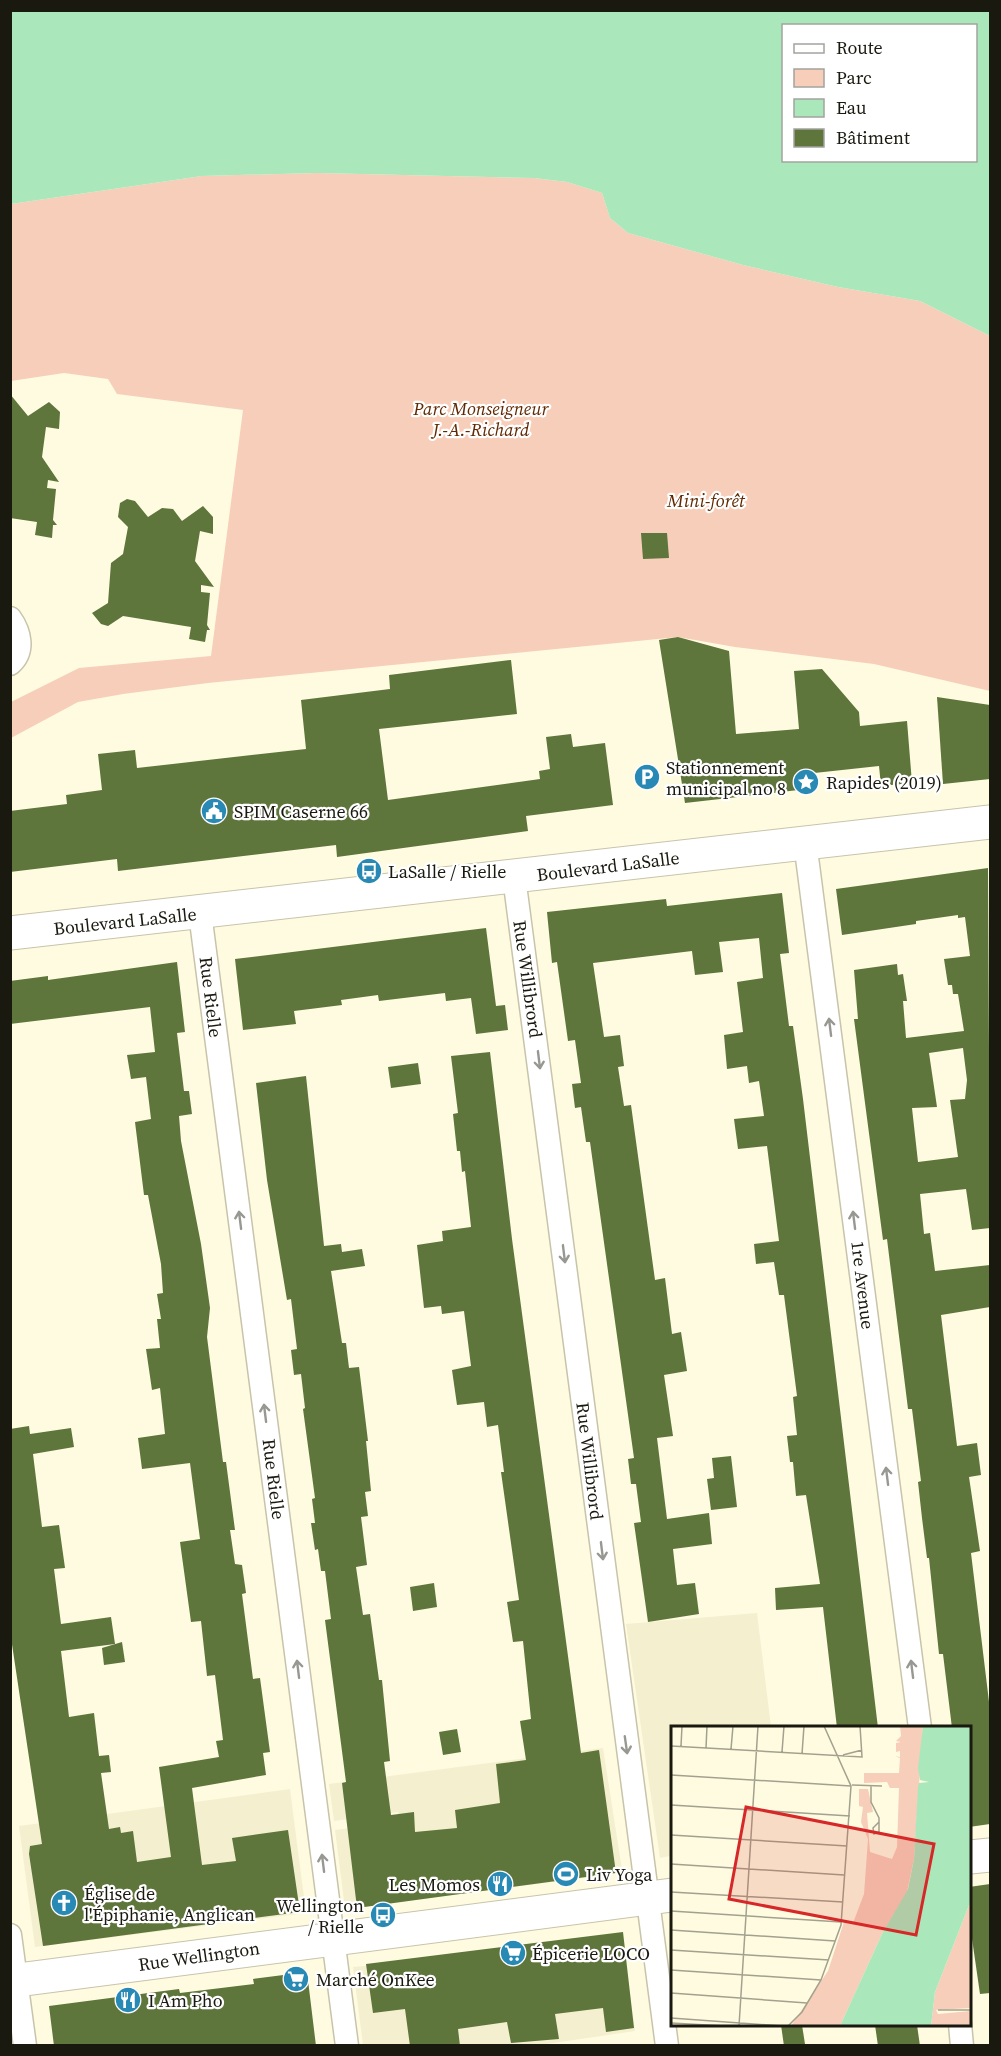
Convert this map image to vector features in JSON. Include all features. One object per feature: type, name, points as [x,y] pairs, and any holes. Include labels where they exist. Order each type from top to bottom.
[{"type":"main road","name":"Boulevard LaSalle","points":[[10,933],[990,822]]},
{"type":"main road","points":[[971,1857],[990,1855]]},
{"type":"main road","name":"Rue Wellington","points":[[13,1981],[660,1897]]},
{"type":"street","points":[[10,618],[20,635],[20,651],[10,663]]},
{"type":"street","name":"1re Avenue","points":[[805,842],[920,1726]]},
{"type":"street","name":"Rue Willibrord","points":[[514,877],[625,1740],[660,1897],[666,2046]]},
{"type":"street","name":"Rue Rielle","points":[[200,913],[347,2046]]},
{"type":"street","points":[[10,1935],[13,1981],[25,2046]]},
{"type":"street","points":[[960,2026],[962,2046]]},
{"type":"shaded area","points":[[757,1613],[771,1726],[671,1726],[671,1866],[670,1856],[660,1858],[626,1624]]},
{"type":"shaded area","points":[[603,1748],[622,1870],[613,1872],[613,1874],[345,1909],[335,1830],[400,1822],[398,1812],[334,1821],[329,1784]]},
{"type":"shaded area","points":[[290,1789],[306,1913],[35,1947],[19,1826]]},
{"type":"shaded area","points":[[623,1942],[635,2031],[533,2046],[363,2045],[353,1967]]},
{"type":"green space","name":"Parc Monseigneur J.-A.-Richard","points":[[317,173],[534,178],[567,182],[602,193],[610,218],[628,233],[743,265],[838,287],[920,301],[990,336],[990,691],[874,664],[735,647],[678,637],[208,683],[123,694],[78,702],[11,738],[11,702],[79,668],[211,656],[243,410],[117,394],[108,379],[64,373],[11,381],[11,204],[202,176]]},
{"type":"water","points":[[10,11],[990,11],[990,336],[920,301],[838,287],[743,265],[628,233],[610,218],[602,193],[567,182],[534,178],[317,173],[202,176],[11,204]]},
{"type":"building","points":[[10,394],[28,416],[49,402],[60,412],[59,429],[46,427],[42,457],[59,482],[48,480],[47,488],[56,489],[53,520],[57,525],[53,525],[52,538],[35,535],[37,522],[10,518]]},
{"type":"building","points":[[127,499],[135,501],[148,517],[162,508],[173,509],[182,521],[203,506],[213,517],[213,534],[200,531],[195,561],[214,587],[201,585],[201,592],[210,593],[207,625],[210,630],[207,630],[205,642],[189,639],[191,627],[123,616],[108,626],[101,624],[92,613],[108,603],[111,563],[123,554],[128,527],[118,517],[120,503]]},
{"type":"building","points":[[641,533],[667,533],[669,558],[643,559]]},
{"type":"building","points":[[678,637],[729,651],[736,734],[799,729],[794,671],[822,669],[859,712],[860,726],[907,721],[912,783],[881,786],[879,766],[805,774],[807,789],[685,803],[659,640]]},
{"type":"building","points":[[511,660],[517,714],[379,729],[388,800],[540,779],[539,771],[550,769],[546,737],[571,734],[573,747],[605,743],[613,805],[526,816],[528,831],[337,857],[336,845],[118,871],[117,859],[10,872],[10,811],[67,804],[66,795],[102,790],[98,754],[135,750],[137,768],[306,749],[301,700],[390,689],[389,675]]},
{"type":"building","points":[[937,697],[990,705],[990,779],[943,784]]},
{"type":"building","points":[[988,868],[990,1228],[972,1230],[966,1189],[920,1194],[924,1234],[930,1233],[935,1271],[990,1265],[990,1307],[941,1315],[957,1446],[977,1443],[981,1475],[969,1477],[980,1551],[971,1553],[990,1710],[990,1824],[971,1827],[971,1726],[952,1726],[943,1654],[939,1654],[918,1482],[921,1481],[912,1409],[908,1409],[887,1239],[883,1240],[854,1019],[858,1019],[854,970],[897,964],[898,975],[903,974],[907,1001],[903,1001],[906,1038],[964,1031],[958,994],[953,994],[952,985],[948,985],[944,959],[970,956],[965,917],[958,918],[958,915],[916,921],[916,924],[842,935],[836,889]],"holes":[[[963,1048],[967,1080],[965,1099],[950,1100],[958,1157],[918,1162],[912,1108],[937,1107],[929,1053]]]},
{"type":"building","points":[[782,893],[789,953],[780,954],[789,1026],[793,1026],[803,1099],[878,1726],[837,1726],[823,1607],[776,1610],[775,1588],[820,1584],[806,1495],[796,1496],[793,1462],[790,1462],[787,1436],[797,1435],[793,1397],[797,1396],[784,1295],[779,1295],[774,1262],[756,1264],[754,1244],[779,1241],[767,1146],[738,1149],[734,1119],[764,1116],[759,1081],[749,1083],[747,1066],[727,1069],[724,1035],[743,1032],[737,982],[763,978],[759,938],[719,942],[723,972],[695,975],[692,951],[593,963],[604,1037],[620,1035],[624,1066],[618,1067],[624,1106],[631,1105],[655,1280],[665,1278],[672,1334],[681,1332],[687,1371],[664,1375],[673,1436],[657,1438],[667,1519],[709,1513],[712,1544],[673,1549],[677,1585],[695,1583],[699,1614],[648,1622],[634,1523],[641,1522],[636,1484],[631,1484],[628,1459],[634,1458],[590,1142],[586,1142],[581,1107],[575,1108],[572,1084],[581,1083],[575,1040],[568,1041],[557,962],[552,963],[547,912],[666,899],[667,906]]},
{"type":"building","points":[[486,928],[496,1006],[505,1005],[508,1030],[476,1034],[471,998],[446,1001],[445,993],[379,1001],[378,995],[341,1000],[342,1005],[294,1011],[296,1024],[243,1030],[235,959]]},
{"type":"building","points":[[177,962],[185,1032],[177,1033],[184,1091],[189,1091],[192,1114],[179,1116],[181,1141],[201,1244],[210,1308],[207,1337],[223,1462],[226,1462],[235,1530],[230,1530],[235,1564],[242,1565],[246,1593],[242,1594],[253,1679],[260,1678],[270,1752],[263,1753],[266,1775],[192,1788],[202,1865],[236,1861],[232,1838],[288,1830],[300,1912],[43,1946],[29,1854],[30,1846],[42,1844],[10,1631],[10,1429],[29,1426],[30,1434],[71,1428],[74,1447],[33,1454],[42,1527],[59,1525],[65,1568],[54,1569],[61,1624],[111,1617],[115,1644],[61,1651],[69,1717],[94,1713],[99,1756],[109,1755],[111,1772],[101,1773],[109,1829],[120,1827],[121,1833],[133,1831],[137,1862],[171,1857],[159,1767],[219,1757],[216,1741],[223,1740],[215,1675],[207,1676],[201,1621],[191,1622],[180,1542],[200,1539],[190,1463],[142,1469],[138,1438],[165,1434],[160,1388],[152,1390],[146,1349],[160,1348],[157,1319],[161,1319],[157,1294],[163,1293],[161,1264],[148,1195],[144,1195],[135,1122],[151,1119],[146,1077],[131,1079],[127,1055],[155,1052],[150,1007],[10,1024],[10,981],[48,976],[48,980]]},
{"type":"building","points":[[490,1052],[512,1239],[581,1753],[599,1750],[616,1873],[357,1908],[342,1783],[346,1782],[325,1620],[331,1619],[325,1571],[321,1571],[311,1523],[315,1523],[312,1499],[315,1498],[303,1409],[305,1408],[301,1374],[294,1375],[291,1350],[297,1349],[291,1299],[287,1300],[267,1180],[256,1083],[306,1076],[324,1246],[341,1244],[342,1252],[362,1249],[365,1266],[331,1271],[342,1343],[346,1343],[349,1368],[359,1367],[368,1441],[366,1441],[371,1491],[365,1492],[368,1516],[361,1517],[367,1565],[356,1567],[363,1615],[370,1614],[379,1680],[382,1680],[390,1761],[384,1762],[391,1815],[414,1812],[415,1832],[457,1828],[455,1810],[500,1803],[496,1764],[526,1760],[520,1721],[531,1719],[523,1641],[513,1642],[507,1602],[519,1600],[501,1472],[504,1472],[498,1425],[487,1427],[484,1402],[457,1405],[452,1370],[471,1366],[464,1311],[442,1314],[441,1306],[424,1308],[417,1245],[443,1241],[442,1231],[471,1227],[465,1171],[462,1172],[460,1151],[457,1151],[453,1114],[458,1113],[451,1056]]},
{"type":"building","points":[[418,1063],[421,1084],[391,1088],[388,1067]]},
{"type":"building","points":[[731,1456],[737,1507],[711,1510],[707,1479],[714,1478],[712,1458]]},
{"type":"building","points":[[434,1583],[437,1607],[413,1611],[410,1587]]},
{"type":"building","points":[[122,1642],[125,1662],[104,1665],[102,1648]]},
{"type":"building","points":[[457,1729],[461,1752],[443,1755],[439,1732]]},
{"type":"building","points":[[990,1884],[990,1993],[980,1994],[971,1932],[971,1887]]},
{"type":"building","points":[[623,1932],[634,2028],[606,2032],[603,2008],[555,2014],[559,2039],[511,2043],[507,2022],[458,2029],[460,2046],[410,2046],[405,2009],[373,2013],[366,1964]]},
{"type":"building","points":[[307,1972],[316,2046],[54,2046],[49,2006],[179,1989],[180,1993],[254,1984],[253,1979]]},
{"type":"building","points":[[781,2026],[802,2026],[805,2044],[784,2046]]},
{"type":"building","points":[[875,2026],[917,2026],[920,2046],[878,2046]]},
{"type":"place","name":"Stationnement municipal no 8","points":[[647,777]]},
{"type":"place","name":"Rapides (2019)","points":[[806,782]]},
{"type":"place","name":"SPIM Caserne 66","points":[[214,811]]},
{"type":"place","name":"LaSalle / Rielle","points":[[369,871]]},
{"type":"place","name":"Liv Yoga","points":[[566,1874]]},
{"type":"place","name":"Les Momos","points":[[500,1884]]},
{"type":"place","name":"Église de l'Épiphanie, Anglican","points":[[64,1903]]},
{"type":"place","name":"Wellington / Rielle","points":[[383,1915]]},
{"type":"place","name":"Épicerie LOCO","points":[[513,1953]]},
{"type":"place","name":"Marché OnKee","points":[[296,1979]]},
{"type":"place","name":"I Am Pho","points":[[128,2000]]},
{"type":"park label","name":"Mini-forêt","points":[[706,500]]}]
